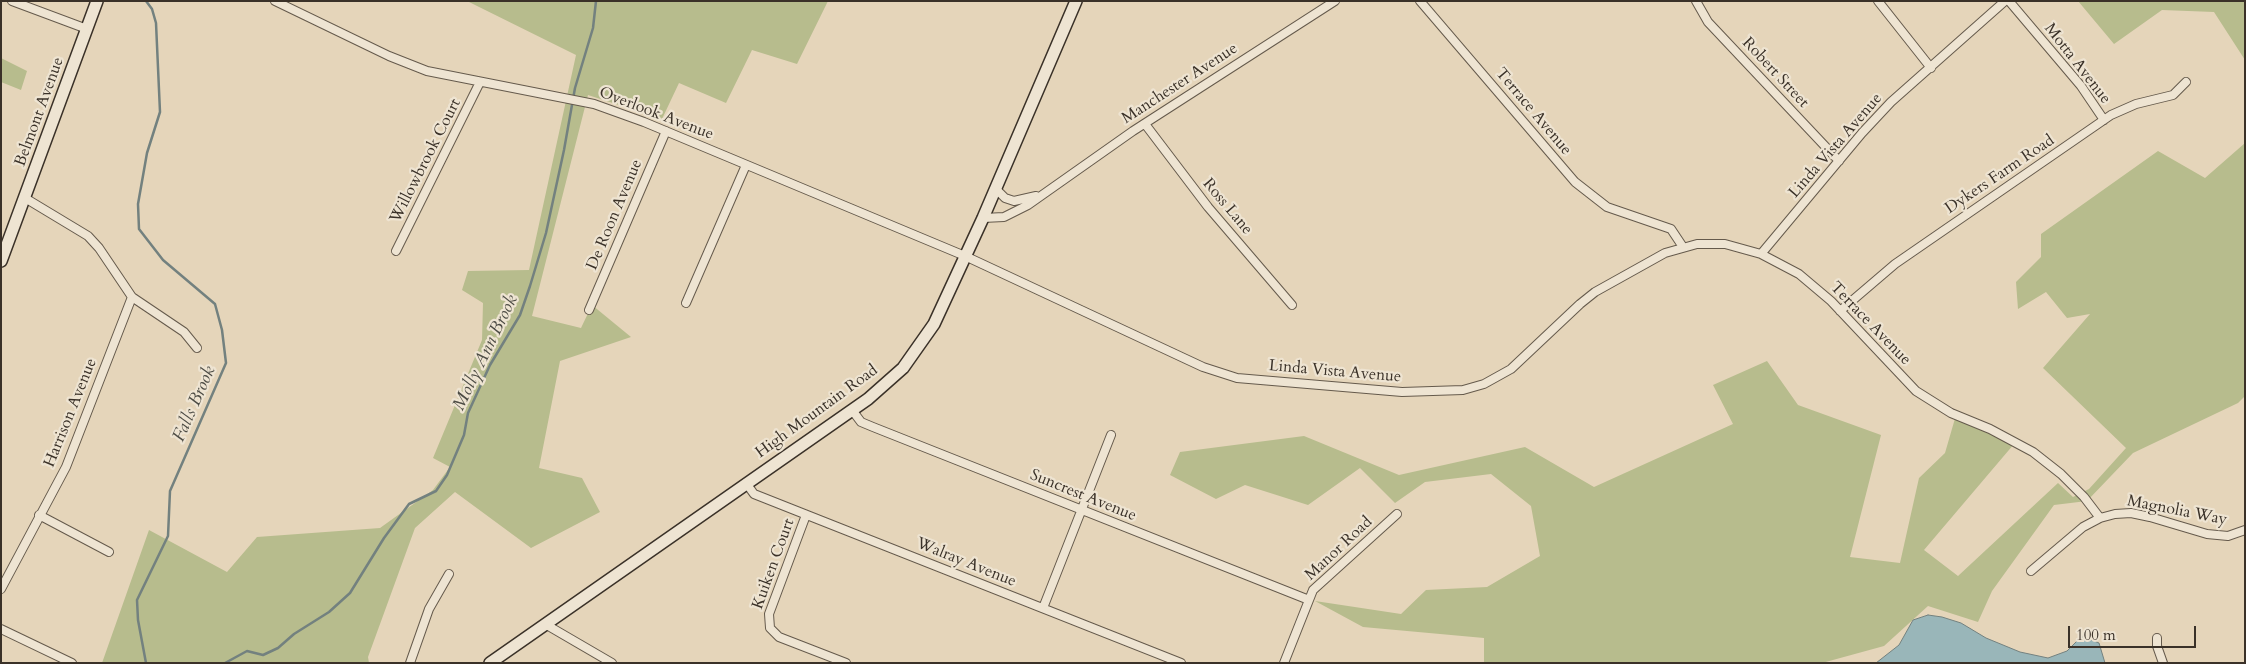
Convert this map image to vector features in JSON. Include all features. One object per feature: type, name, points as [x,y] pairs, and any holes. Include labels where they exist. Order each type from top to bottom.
[{"type":"street","points":[[12,1],[87,29]]},
{"type":"street","name":"Belmont Avenue","points":[[1,261],[97,1]]},
{"type":"street","name":"Overlook Avenue","points":[[275,1],[408,64],[443,75],[594,104],[666,131],[965,256]]},
{"type":"street","name":"High Mountain Road","points":[[490,663],[852,410],[892,380],[924,340],[934,324],[1076,1]]},
{"type":"street","name":"Manchester Avenue","points":[[982,218],[998,218],[1016,212],[1145,124],[1335,1]]},
{"type":"street","name":"Terrace Avenue","points":[[1420,1],[1575,182],[1606,207],[1672,229],[1683,247],[1698,244],[1725,244],[1761,254],[1799,274],[1840,311],[1916,391],[1951,414],[1990,429],[2032,452],[2061,474],[2084,497],[2100,518]]},
{"type":"street","name":"Robert Street","points":[[1696,1],[1708,22],[1839,161]]},
{"type":"street","points":[[1878,1],[1931,68]]},
{"type":"street","name":"Linda Vista Avenue","points":[[1761,254],[1891,102],[2006,1]]},
{"type":"street","name":"Motta Avenue","points":[[2010,1],[2081,86],[2104,120]]},
{"type":"street","name":"Willowbrook Court","points":[[396,252],[480,82]]},
{"type":"street","name":"Dykers Farm Road","points":[[1840,311],[1895,264],[2104,120],[2131,106],[2173,95],[2186,82]]},
{"type":"street","name":"Ross Lane","points":[[1145,124],[1208,207],[1292,305]]},
{"type":"street","name":"De Roon Avenue","points":[[589,310],[666,131]]},
{"type":"street","points":[[686,303],[746,165]]},
{"type":"street","name":"Manchester Avenue","points":[[995,188],[1005,198],[1014,201],[1043,194]]},
{"type":"street","points":[[25,198],[88,236],[100,248],[132,297],[184,332],[197,348]]},
{"type":"street","name":"Linda Vista Avenue","points":[[965,256],[1225,376],[1402,392],[1463,390],[1484,384],[1506,373],[1595,292],[1666,253],[1683,247]]},
{"type":"street","name":"Harrison Avenue","points":[[1,589],[71,455],[132,297]]},
{"type":"street","name":"Suncrest Avenue","points":[[852,410],[860,422],[1309,600]]},
{"type":"street","points":[[1043,608],[1112,434]]},
{"type":"street","name":"Walray Avenue","points":[[746,484],[754,494],[1181,663]]},
{"type":"street","name":"Magnolia Way","points":[[2031,570],[2066,539],[2100,518],[2131,513],[2150,516],[2207,534],[2228,536],[2245,530]]},
{"type":"street","name":"Manor Road","points":[[1284,663],[1313,590],[1397,514]]},
{"type":"street","points":[[40,515],[109,552]]},
{"type":"street","name":"Kuiken Court","points":[[806,515],[769,614],[770,628],[779,637],[846,663]]},
{"type":"street","points":[[410,663],[429,609],[449,574]]},
{"type":"street","points":[[545,624],[612,663]]},
{"type":"street","points":[[1,629],[72,663]]},
{"type":"street","points":[[2157,638],[2157,646],[2163,663]]},
{"type":"green space","points":[[467,1],[828,1],[797,64],[752,50],[726,103],[679,83],[662,119],[588,95],[532,316],[581,328],[592,305],[631,337],[560,361],[539,468],[582,478],[600,512],[531,548],[455,492],[415,528],[368,657],[369,663],[102,663],[149,530],[227,572],[257,537],[380,528],[433,490],[450,467],[433,458],[482,340],[483,303],[462,290],[468,271],[529,270],[576,55]]},
{"type":"green space","points":[[2078,1],[2245,1],[2245,60],[2214,12],[2162,10],[2114,44]]},
{"type":"green space","points":[[1,58],[27,71],[21,90],[1,82]]},
{"type":"green space","points":[[2245,143],[2245,396],[2238,403],[2133,453],[2087,501],[2054,505],[1992,591],[1978,622],[1928,606],[1884,646],[1822,663],[1484,663],[1484,638],[1363,627],[1315,601],[1401,614],[1426,590],[1487,587],[1540,556],[1531,506],[1491,474],[1425,482],[1395,503],[1360,468],[1308,505],[1245,485],[1216,499],[1170,475],[1180,452],[1304,436],[1399,475],[1525,447],[1594,487],[1733,424],[1713,385],[1767,361],[1798,405],[1881,435],[1850,557],[1900,563],[1919,478],[1945,453],[1956,415],[2014,444],[1924,550],[1958,576],[2058,483],[2073,497],[2089,489],[2126,448],[2043,368],[2090,314],[2067,318],[2046,292],[2018,309],[2016,282],[2041,257],[2041,234],[2158,151],[2205,178]]},
{"type":"water","points":[[1928,615],[1961,623],[1986,638],[2020,652],[2048,658],[2067,651],[2082,636],[2099,643],[2105,663],[1876,663],[1899,645],[1913,620]]},
{"type":"waterway","name":"Falls Brook","points":[[146,1],[152,9],[156,23],[160,112],[147,153],[138,204],[139,229],[163,260],[215,304],[222,330],[226,363],[170,491],[168,536],[137,600],[138,620],[146,663]]},
{"type":"waterway","name":"Molly Ann Brook","points":[[225,663],[247,651],[263,655],[278,648],[294,634],[329,612],[350,593],[384,538],[409,504],[436,491],[447,475],[464,435],[468,413],[490,365],[520,315],[530,286],[546,233],[575,88],[593,28],[596,1]]}]
